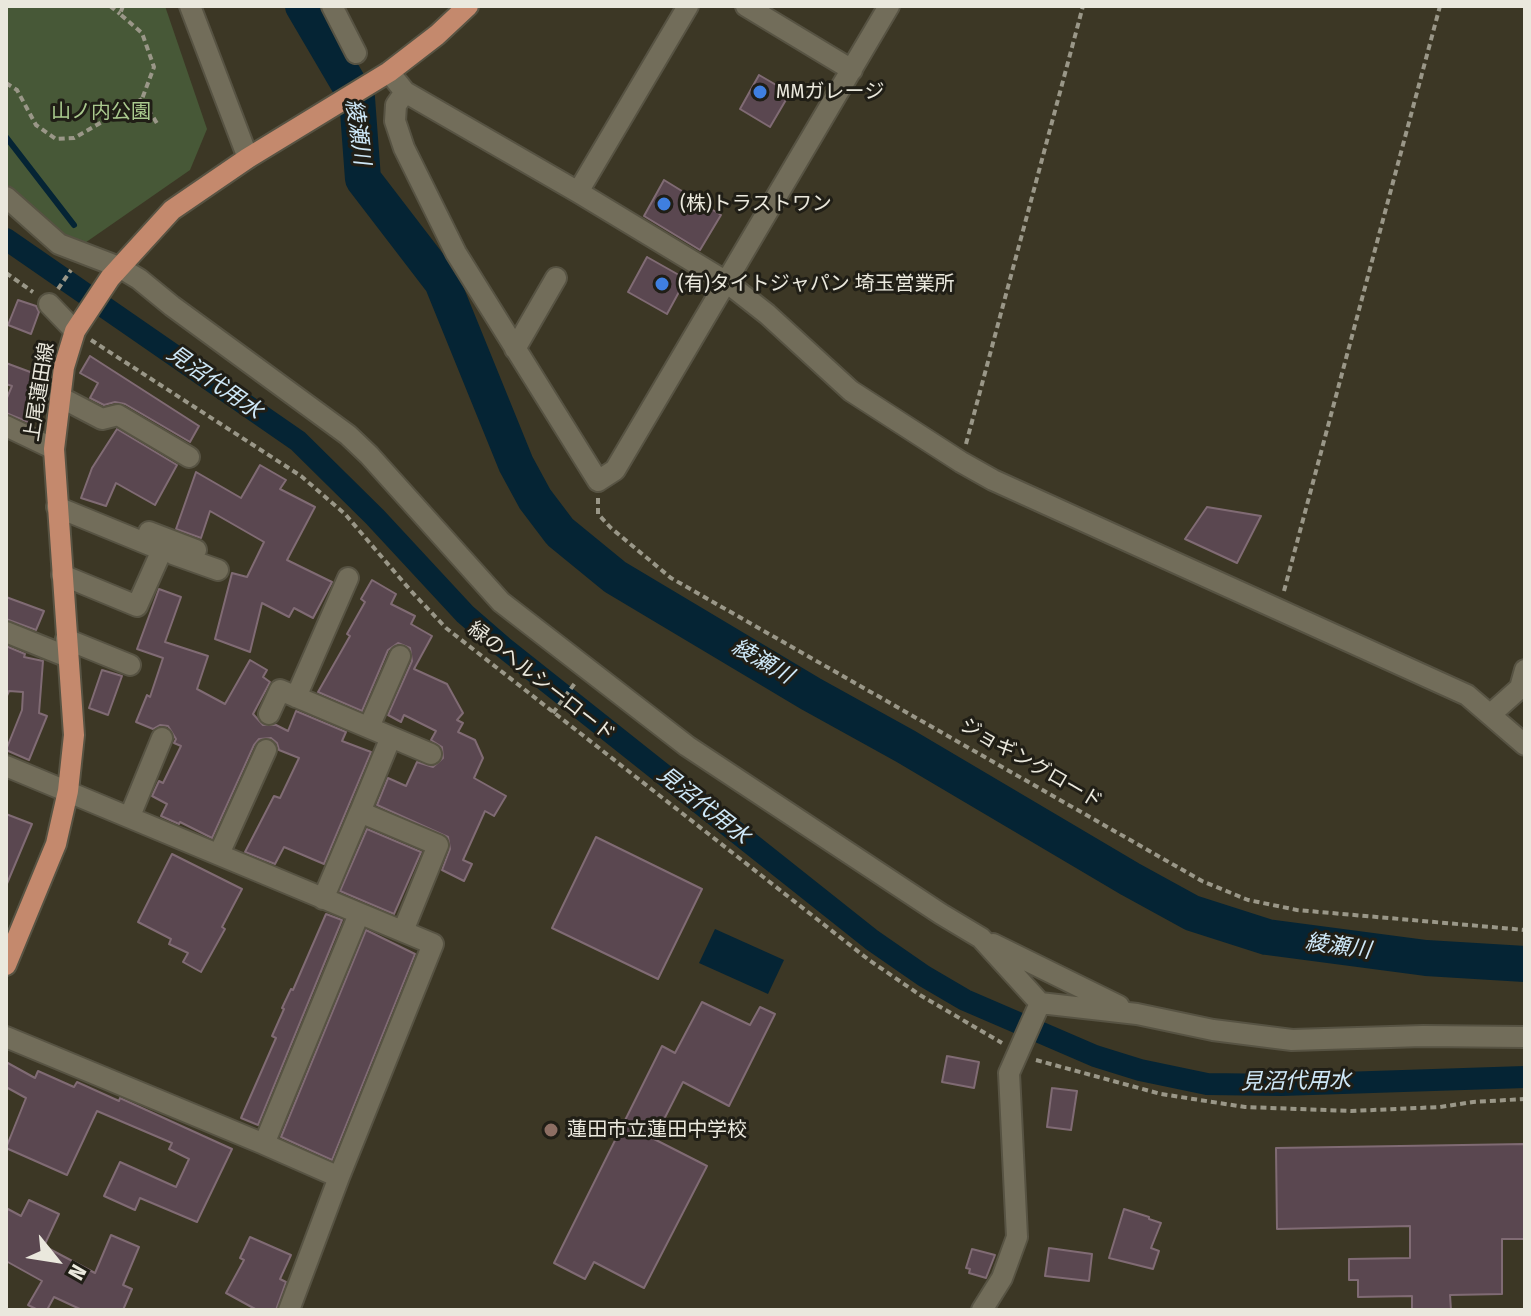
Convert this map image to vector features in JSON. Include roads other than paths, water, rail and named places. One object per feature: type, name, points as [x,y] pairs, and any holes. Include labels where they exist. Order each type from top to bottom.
[{"type":"main road","name":"上尾蓮田線","points":[[6,965],[56,844],[68,791],[74,735],[54,449],[64,367],[77,327],[115,273],[172,210],[248,158],[389,72],[468,6]]},
{"type":"street","points":[[190,6],[248,158]]},
{"type":"street","points":[[332,6],[356,53]]},
{"type":"street","points":[[578,192],[688,6]]},
{"type":"street","points":[[746,6],[852,70]]},
{"type":"street","points":[[405,92],[396,105],[395,121],[404,148],[456,253],[598,481],[615,470],[889,6]]},
{"type":"street","points":[[389,72],[405,92],[725,281],[767,314],[851,391],[961,462],[993,480],[1467,695],[1525,745]]},
{"type":"street","points":[[6,197],[78,261],[139,279],[348,435],[501,602],[687,746],[981,938],[1137,1014]]},
{"type":"street","points":[[515,349],[556,278]]},
{"type":"street","points":[[52,299],[77,327]]},
{"type":"street","points":[[60,397],[102,419],[118,415],[189,457]]},
{"type":"street","points":[[6,426],[54,449]]},
{"type":"street","points":[[57,501],[196,550]]},
{"type":"street","points":[[57,501],[162,550],[218,570]]},
{"type":"street","points":[[62,575],[137,606],[162,550]]},
{"type":"street","points":[[296,697],[348,578]]},
{"type":"street","points":[[6,632],[130,665]]},
{"type":"street","points":[[369,727],[400,656]]},
{"type":"street","points":[[1491,714],[1520,688],[1525,670]]},
{"type":"street","points":[[269,714],[280,690],[431,754]]},
{"type":"street","points":[[323,899],[391,737]]},
{"type":"street","points":[[130,816],[162,738]]},
{"type":"street","points":[[219,854],[266,750]]},
{"type":"street","points":[[6,766],[433,944],[289,1310]]},
{"type":"street","points":[[360,812],[438,845],[403,931]]},
{"type":"street","points":[[264,1144],[359,914]]},
{"type":"street","points":[[981,938],[1037,1010],[1137,1014],[1213,1030],[1292,1040],[1525,1037]]},
{"type":"street","points":[[982,1310],[1002,1278],[1017,1237],[1009,1073],[1037,1010]]},
{"type":"street","points":[[6,1037],[339,1177]]},
{"type":"water","points":[[715,929],[784,960],[768,994],[699,963]]},
{"type":"waterway","name":"綾瀬川","points":[[303,6],[357,98],[363,179],[442,282],[516,464],[535,499],[560,532],[615,577],[811,694],[1192,913],[1267,937],[1426,958],[1525,964]]},
{"type":"waterway","points":[[6,137],[74,225]]},
{"type":"waterway","name":"見沼代用水","points":[[6,239],[298,441],[375,517],[465,614],[503,647],[872,940],[965,1000],[1095,1056],[1140,1070],[1207,1084],[1281,1085],[1525,1077]]},
{"type":"place","name":"MMガレージ","points":[[760,92]]},
{"type":"place","name":"(株)トラストワン","points":[[664,204]]},
{"type":"place","name":"(有)タイトジャパン 埼玉営業所","points":[[662,284]]},
{"type":"place","name":"蓮田市立蓮田中学校","points":[[551,1130]]},
{"type":"park label","name":"山ノ内公園","points":[[101,112]]}]
